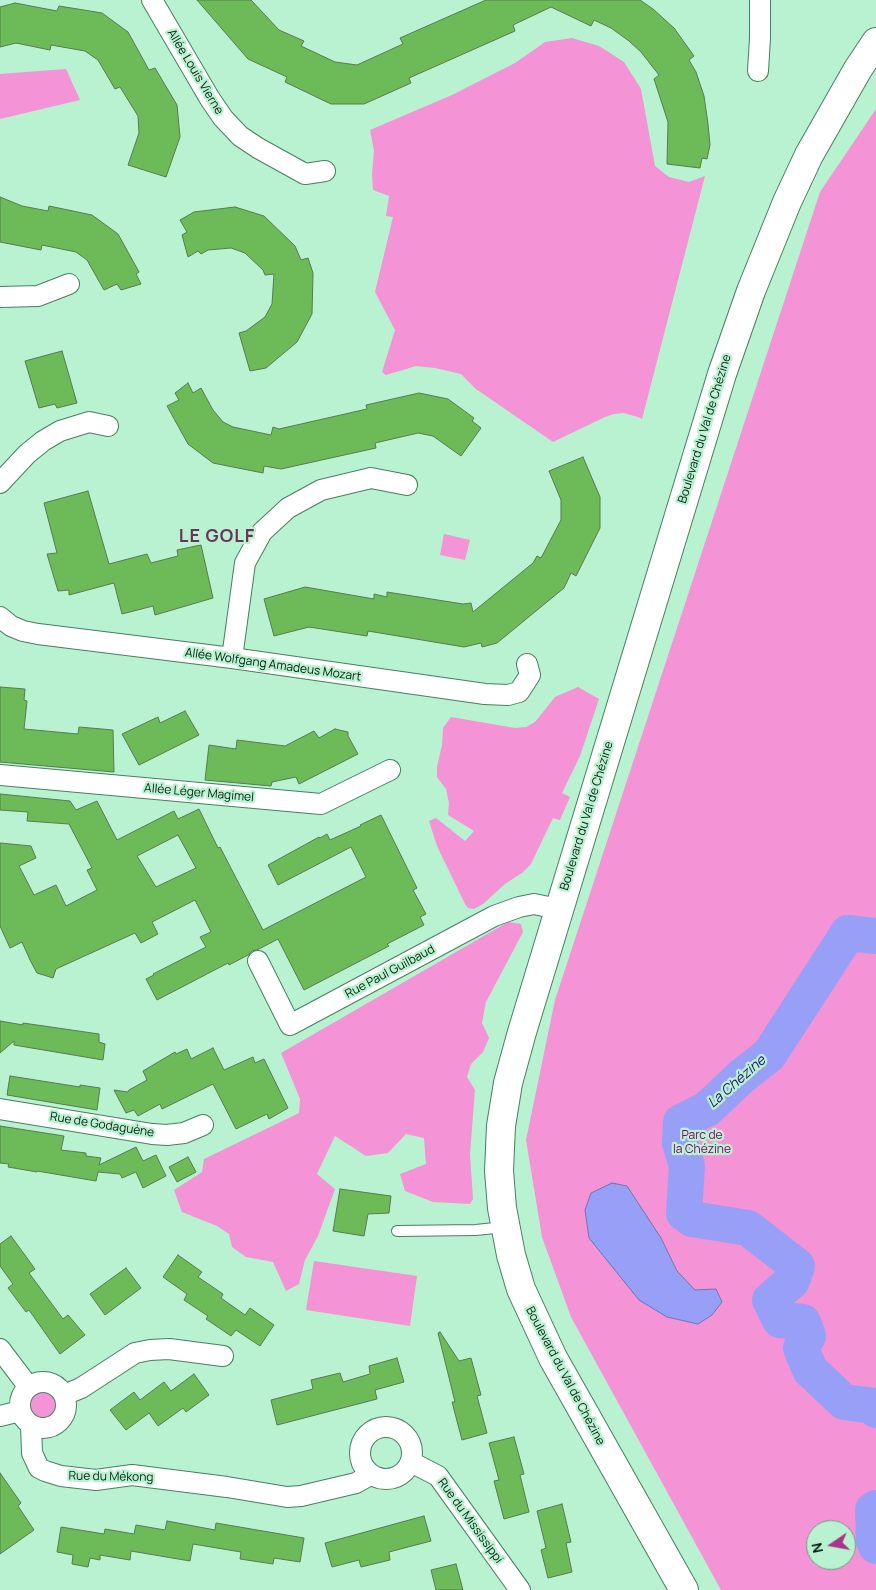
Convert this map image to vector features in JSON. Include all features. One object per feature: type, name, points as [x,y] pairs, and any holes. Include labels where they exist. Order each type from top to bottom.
[{"type":"street","name":"Allée Louis Vierne","points":[[152,0],[210,98],[223,118],[240,136],[305,174],[325,171]]},
{"type":"street","points":[[758,71],[760,0]]},
{"type":"street","name":"Boulevard du Val de Chézine","points":[[684,1590],[558,1366],[535,1322],[521,1289],[505,1227],[499,1170],[501,1126],[508,1082],[558,909],[710,410],[751,291],[787,202],[809,156],[858,69],[876,42]]},
{"type":"street","points":[[0,297],[38,296],[69,284]]},
{"type":"street","points":[[0,483],[27,454],[43,441],[60,431],[89,422],[108,426]]},
{"type":"street","points":[[232,658],[245,562],[262,532],[288,508],[321,490],[371,478],[407,485]]},
{"type":"street","name":"Allée Wolfgang Amadeus Mozart","points":[[0,617],[11,626],[38,634],[232,658],[486,694],[508,695],[518,692],[530,675],[527,664]]},
{"type":"street","name":"Allée Léger Magimel","points":[[0,775],[321,804],[390,770]]},
{"type":"street","name":"Rue Paul Guilbaud","points":[[258,962],[290,1025],[494,916],[534,904],[558,909]]},
{"type":"street","name":"Rue de Godaguène","points":[[0,1109],[152,1134],[184,1133],[203,1125]]},
{"type":"street","points":[[0,1349],[28,1386]]},
{"type":"street","points":[[64,1395],[81,1388],[135,1353],[169,1349],[223,1356]]},
{"type":"street","points":[[0,1416],[25,1418],[45,1429],[58,1423],[66,1410],[64,1395],[60,1389],[48,1382],[42,1381],[28,1386],[20,1397],[25,1418]]},
{"type":"street","name":"Rue du Mékong","points":[[25,1418],[32,1453],[40,1468],[61,1476],[96,1480],[132,1475],[227,1487],[287,1498],[356,1482],[370,1475]]},
{"type":"street","points":[[383,1427],[395,1428],[408,1438],[412,1446],[411,1462],[408,1469],[400,1476],[389,1480],[370,1475],[362,1464],[360,1457],[361,1444],[372,1431],[383,1427]]},
{"type":"street","name":"Rue du Mississippi","points":[[411,1462],[438,1476],[520,1590]]},
{"type":"lane","points":[[397,1231],[476,1230],[505,1227]]},
{"type":"green space","points":[[572,38],[599,46],[624,62],[641,89],[655,166],[669,177],[689,182],[705,176],[642,419],[623,413],[614,414],[553,442],[476,389],[461,374],[416,366],[386,375],[382,372],[395,330],[375,292],[393,217],[386,216],[389,196],[373,190],[374,151],[370,130],[452,95],[515,63],[545,42]]},
{"type":"green space","points":[[66,69],[80,100],[0,119],[0,74]]},
{"type":"green space","name":"Parc de la Chézine","points":[[876,109],[876,1590],[721,1590],[571,1317],[542,1237],[526,1140],[555,1000],[820,192]]},
{"type":"green space","points":[[444,534],[470,540],[465,560],[440,555]]},
{"type":"green space","points":[[578,687],[599,699],[580,756],[562,793],[570,797],[560,820],[553,818],[531,864],[522,873],[505,884],[483,904],[474,909],[468,908],[437,846],[429,821],[436,818],[465,841],[474,831],[448,815],[449,803],[446,789],[437,777],[443,728],[451,717],[515,728],[526,727],[535,722],[555,697]]},
{"type":"green space","points":[[508,922],[521,924],[523,932],[486,1002],[482,1023],[489,1038],[483,1052],[471,1064],[467,1077],[475,1090],[470,1154],[473,1199],[470,1204],[433,1202],[405,1191],[400,1174],[426,1164],[424,1138],[406,1134],[388,1153],[366,1156],[335,1136],[317,1174],[335,1189],[318,1236],[305,1260],[299,1284],[286,1291],[273,1262],[246,1257],[232,1247],[229,1234],[217,1226],[182,1212],[174,1190],[202,1172],[204,1159],[299,1113],[300,1099],[281,1053]]},
{"type":"green space","points":[[314,1261],[417,1276],[410,1326],[306,1310]]},
{"type":"green space","points":[[44,1391],[54,1395],[58,1405],[54,1415],[44,1419],[34,1415],[30,1405],[34,1395]]},
{"type":"water","points":[[612,1183],[627,1186],[661,1238],[677,1271],[695,1290],[716,1289],[722,1302],[712,1315],[698,1324],[667,1317],[639,1300],[589,1238],[585,1210],[591,1193]]},
{"type":"building","points":[[197,0],[251,0],[279,30],[304,41],[301,46],[335,62],[357,65],[403,44],[400,38],[486,0],[640,0],[674,28],[694,56],[689,60],[696,72],[704,96],[710,145],[707,159],[702,158],[700,168],[667,164],[668,122],[654,79],[659,75],[641,52],[629,41],[611,28],[594,20],[591,26],[551,7],[513,25],[515,31],[409,78],[411,83],[364,104],[331,104],[285,82],[287,77],[248,59]]},
{"type":"building","points":[[15,3],[57,11],[59,6],[102,13],[128,32],[149,70],[155,68],[177,105],[180,137],[166,177],[128,165],[139,133],[138,116],[120,87],[115,89],[98,60],[85,51],[51,45],[50,50],[16,43],[0,47],[0,7]]},
{"type":"building","points":[[0,197],[22,206],[48,211],[49,206],[92,215],[118,234],[139,272],[136,274],[141,284],[121,290],[117,284],[104,290],[87,260],[76,252],[42,245],[41,250],[0,242]]},
{"type":"building","points":[[235,207],[264,216],[295,246],[301,260],[308,258],[313,273],[312,314],[297,342],[266,368],[250,371],[239,333],[246,331],[265,317],[272,304],[274,274],[265,275],[263,270],[245,253],[231,248],[208,250],[201,254],[198,251],[188,257],[182,235],[187,232],[180,220],[194,212]]},
{"type":"building","points":[[62,351],[77,403],[57,408],[55,404],[39,408],[25,361]]},
{"type":"building","points":[[188,383],[193,393],[201,388],[213,410],[223,422],[233,427],[271,435],[273,427],[279,429],[367,409],[366,405],[419,393],[448,399],[474,418],[472,421],[481,428],[461,456],[433,436],[418,433],[375,443],[376,448],[281,469],[264,466],[263,473],[213,463],[188,444],[167,406],[179,400],[175,393]]},
{"type":"building","points":[[583,457],[600,497],[600,528],[576,576],[571,573],[564,588],[497,643],[482,647],[481,643],[464,647],[368,631],[367,636],[309,627],[274,636],[264,599],[305,587],[374,599],[374,594],[387,597],[387,592],[463,604],[471,603],[473,612],[533,563],[537,556],[541,558],[561,520],[561,500],[549,471]]},
{"type":"building","points":[[88,491],[109,564],[147,554],[151,563],[178,556],[177,550],[201,545],[213,598],[155,615],[153,606],[122,614],[114,583],[69,595],[69,590],[58,591],[47,554],[57,553],[44,503]]},
{"type":"building","points":[[0,687],[25,689],[24,700],[27,701],[24,729],[78,734],[79,727],[113,730],[114,772],[0,762]]},
{"type":"building","points":[[185,711],[199,735],[139,765],[122,734],[158,717],[160,723]]},
{"type":"building","points":[[335,729],[348,732],[348,736],[358,754],[299,784],[296,777],[272,782],[271,786],[205,780],[209,745],[236,749],[237,740],[285,746],[314,731],[319,738]]},
{"type":"building","points":[[0,794],[70,801],[76,810],[97,801],[117,840],[174,811],[178,819],[199,809],[263,930],[366,877],[351,847],[278,885],[268,865],[319,837],[327,834],[330,840],[381,815],[417,888],[413,890],[426,914],[420,917],[424,925],[387,944],[389,946],[304,990],[278,939],[157,1000],[146,979],[206,947],[200,937],[211,932],[195,900],[152,922],[158,934],[141,943],[135,933],[56,969],[53,978],[37,973],[22,942],[10,948],[0,926],[0,843],[31,846],[36,858],[19,866],[34,895],[56,885],[66,906],[97,890],[87,870],[92,868],[69,824],[27,821],[28,812],[0,810]],"holes":[[[178,835],[196,868],[156,887],[137,856]]]},
{"type":"building","points":[[0,1021],[99,1034],[99,1042],[105,1044],[103,1060],[14,1045],[14,1041],[0,1053]]},
{"type":"building","points":[[213,1048],[224,1070],[253,1057],[255,1063],[264,1059],[288,1108],[269,1119],[267,1114],[236,1129],[213,1084],[162,1109],[160,1104],[138,1116],[134,1110],[126,1113],[114,1090],[128,1092],[147,1080],[143,1071],[175,1052],[176,1054],[187,1049],[191,1059]]},
{"type":"building","points":[[10,1076],[80,1087],[80,1085],[100,1088],[97,1110],[7,1095]]},
{"type":"building","points":[[0,1126],[64,1136],[61,1150],[86,1153],[86,1156],[101,1158],[99,1165],[136,1147],[143,1161],[156,1155],[166,1176],[143,1188],[136,1172],[122,1178],[120,1174],[98,1172],[96,1181],[8,1167],[9,1164],[0,1163]]},
{"type":"building","points":[[188,1157],[196,1172],[177,1182],[169,1167]]},
{"type":"building","points":[[340,1189],[391,1196],[389,1213],[368,1214],[364,1236],[333,1231]]},
{"type":"building","points":[[11,1236],[35,1269],[29,1273],[63,1319],[68,1315],[85,1335],[60,1354],[29,1310],[26,1312],[8,1288],[13,1284],[0,1266],[0,1244]]},
{"type":"building","points":[[178,1255],[202,1272],[198,1277],[223,1294],[221,1298],[245,1315],[250,1308],[274,1325],[260,1346],[236,1330],[231,1336],[206,1319],[208,1316],[184,1300],[187,1294],[163,1277]]},
{"type":"building","points":[[126,1268],[141,1288],[105,1315],[90,1294]]},
{"type":"building","points":[[440,1332],[459,1361],[471,1358],[481,1395],[477,1396],[487,1433],[462,1440],[452,1402],[455,1402],[438,1333]]},
{"type":"building","points":[[397,1358],[404,1382],[375,1390],[377,1399],[277,1425],[271,1400],[313,1389],[311,1380],[340,1373],[343,1382],[370,1374],[369,1366]]},
{"type":"building","points":[[194,1374],[209,1395],[186,1412],[183,1408],[158,1426],[149,1413],[126,1430],[110,1410],[134,1392],[140,1400],[164,1382],[171,1391]]},
{"type":"building","points":[[514,1437],[524,1474],[520,1475],[529,1512],[504,1519],[494,1481],[499,1480],[489,1443]]},
{"type":"building","points":[[0,1473],[21,1503],[18,1506],[34,1530],[0,1554]]},
{"type":"building","points":[[562,1504],[571,1542],[566,1543],[572,1572],[548,1578],[541,1550],[546,1548],[537,1511]]},
{"type":"building","points":[[424,1516],[431,1541],[389,1552],[390,1560],[361,1567],[359,1560],[332,1567],[325,1543]]},
{"type":"building","points":[[167,1521],[215,1530],[216,1523],[304,1538],[300,1562],[274,1558],[273,1564],[240,1559],[241,1552],[193,1544],[190,1561],[131,1551],[130,1560],[100,1555],[100,1560],[90,1558],[88,1567],[72,1564],[73,1555],[57,1552],[61,1527],[104,1534],[105,1529],[134,1534],[136,1525],[165,1530]]},
{"type":"building","points":[[456,1564],[463,1590],[436,1590],[431,1570]]},
{"type":"waterway","name":"La Chézine","points":[[876,936],[848,933],[769,1055],[742,1076],[707,1109],[681,1122],[680,1143],[687,1166],[684,1213],[692,1219],[748,1228],[797,1266],[792,1281],[770,1300],[780,1320],[803,1322],[808,1336],[801,1348],[810,1370],[844,1402],[874,1406],[876,1410]]},
{"type":"waterway","name":"La Chézine","points":[[876,1508],[873,1510],[874,1541],[876,1546]]},
{"type":"district","name":"LE GOLF","points":[[217,537]]}]
